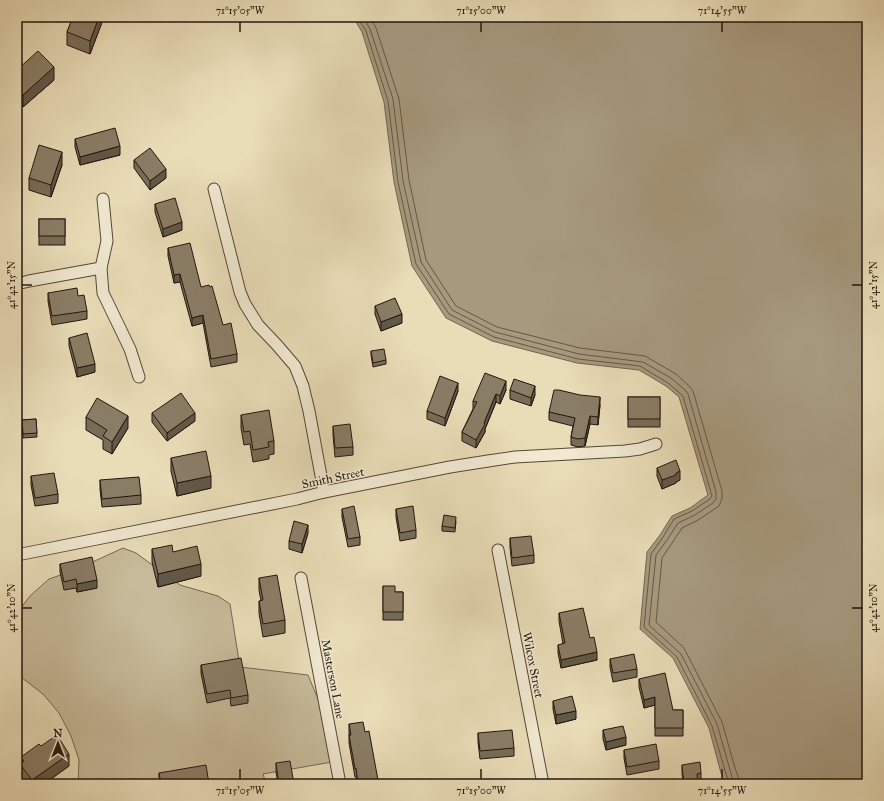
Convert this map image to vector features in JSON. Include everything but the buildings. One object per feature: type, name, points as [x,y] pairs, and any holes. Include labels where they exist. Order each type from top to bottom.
[{"type":"street","points":[[214,189],[240,292],[245,304],[258,325],[277,344],[295,366],[303,386],[324,492]]},
{"type":"street","points":[[103,199],[107,241],[101,268],[103,293],[130,349],[139,377]]},
{"type":"street","points":[[17,284],[101,268]]},
{"type":"street","name":"Smith Street","points":[[17,555],[297,499],[324,492],[495,460],[515,457],[625,451],[640,449],[656,444]]},
{"type":"street","name":"Wilcox Street","points":[[498,550],[543,784]]},
{"type":"street","name":"Masterson Lane","points":[[301,578],[340,784]]},
{"type":"shaded area","points":[[123,548],[136,553],[180,585],[218,596],[230,604],[240,667],[308,675],[320,704],[332,762],[263,774],[266,784],[78,784],[79,760],[71,736],[59,713],[43,694],[17,674],[17,613],[30,596],[49,579],[75,570]]},
{"type":"water","points":[[353,17],[867,17],[867,784],[725,784],[709,728],[673,658],[640,629],[647,552],[672,516],[690,508],[708,495],[679,397],[666,386],[639,370],[577,363],[492,341],[446,318],[412,266],[394,182],[384,102],[362,32]]}]
